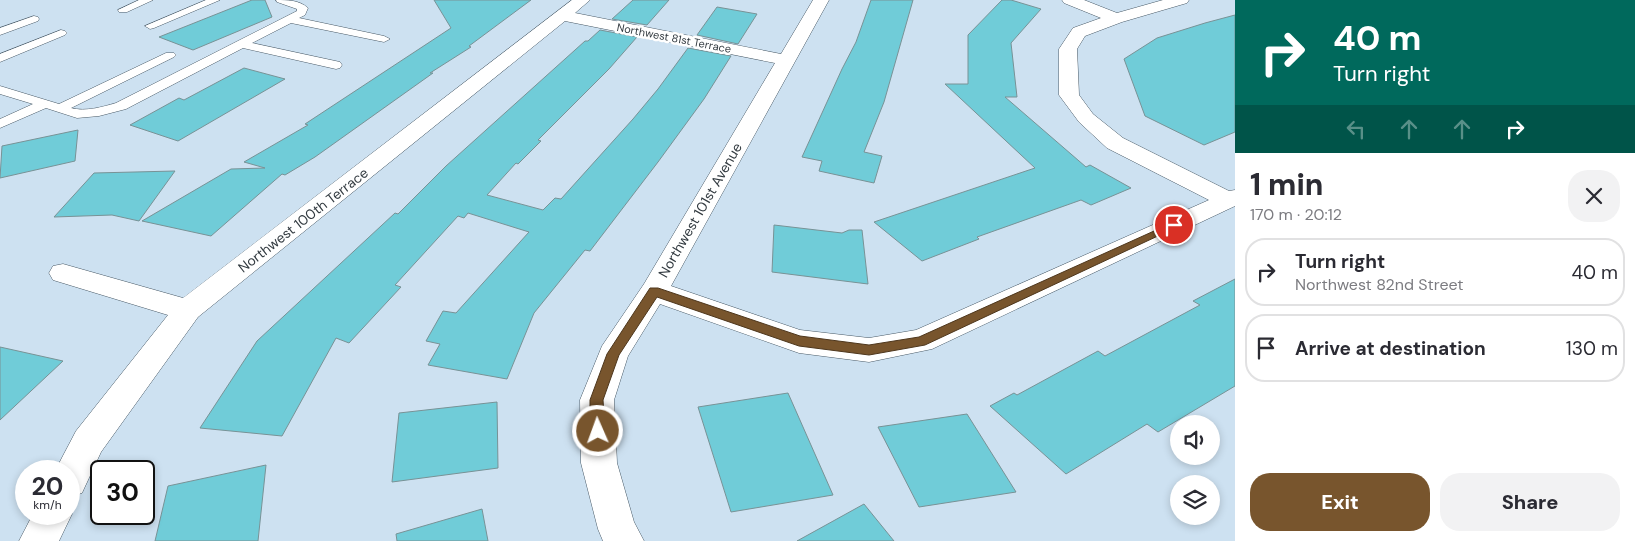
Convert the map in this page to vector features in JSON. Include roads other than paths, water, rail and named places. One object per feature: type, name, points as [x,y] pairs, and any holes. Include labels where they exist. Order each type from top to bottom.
[{"type":"street","name":"Northwest 100th Terrace","points":[[79,460],[88,442],[188,310],[582,0]]},
{"type":"street","name":"Northwest 101st Avenue","points":[[624,541],[617,529],[599,463],[596,400],[613,354],[654,291],[821,0]]},
{"type":"street","points":[[1070,0],[1116,18]]},
{"type":"street","points":[[1181,0],[1116,18],[1079,32],[1068,49],[1069,95],[1086,118],[1115,143],[1231,198]]},
{"type":"street","name":"Northwest 81st Terrace","points":[[563,16],[786,60]]},
{"type":"street","points":[[654,291],[799,341],[869,350],[921,341],[1231,198]]},
{"type":"street","points":[[63,273],[188,310]]},
{"type":"street","points":[[39,541],[47,525]]},
{"type":"lane","points":[[123,10],[148,0]]},
{"type":"lane","points":[[150,26],[215,0]]},
{"type":"lane","points":[[0,90],[77,114],[99,112],[122,106],[301,14],[303,8],[297,4],[281,0]]},
{"type":"lane","points":[[0,32],[34,19]]},
{"type":"lane","points":[[289,20],[384,39]]},
{"type":"lane","points":[[0,58],[62,33]]},
{"type":"lane","points":[[242,44],[336,65]]},
{"type":"lane","points":[[61,108],[170,55]]},
{"type":"lane","points":[[0,124],[45,104]]}]
